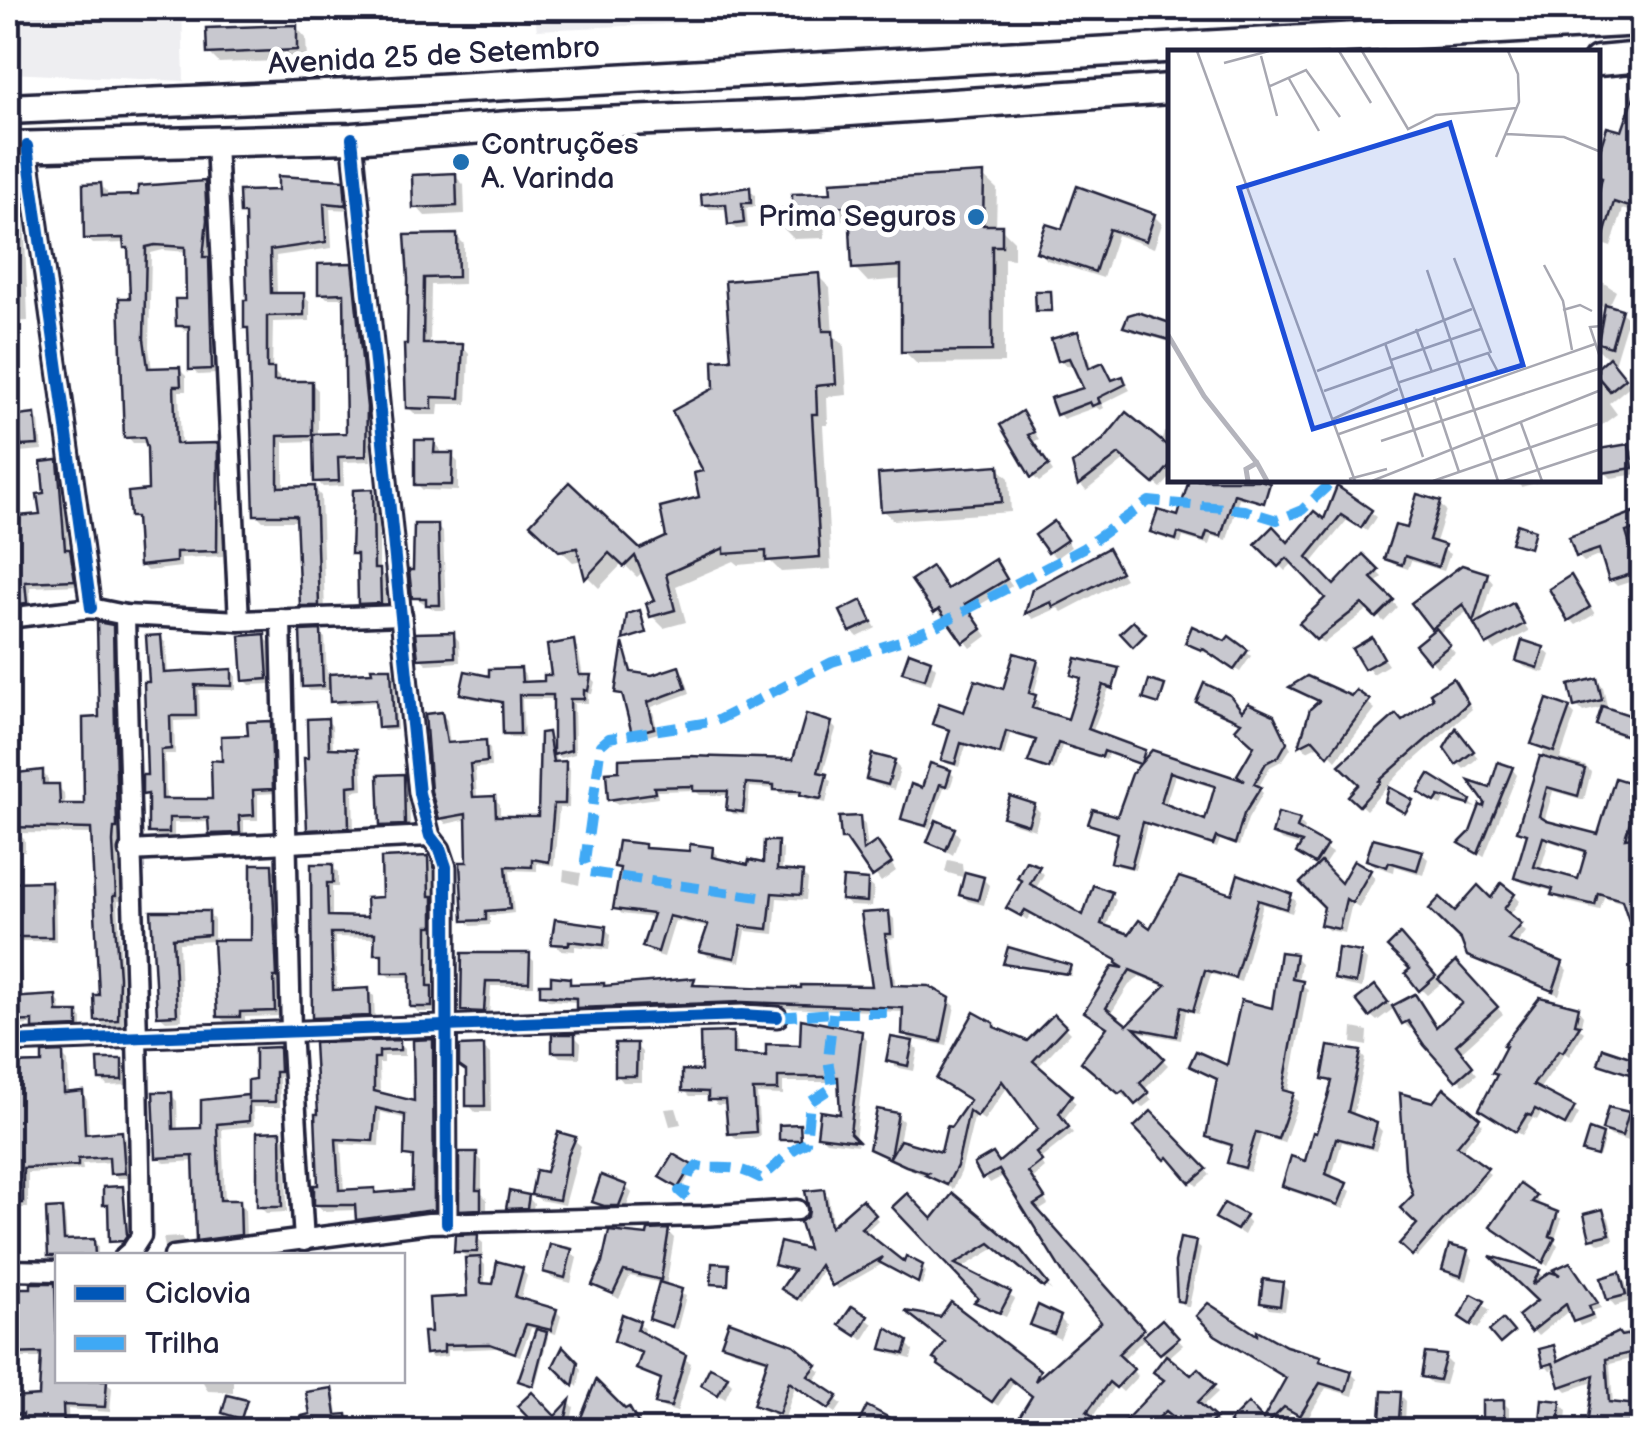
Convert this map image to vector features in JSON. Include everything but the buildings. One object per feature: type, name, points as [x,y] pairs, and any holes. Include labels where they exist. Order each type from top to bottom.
[{"type":"highway","name":"Avenida 25 de Setembro","points":[[8,109],[460,88],[1642,21]]},
{"type":"highway","points":[[1600,61],[1642,57]]},
{"type":"highway","points":[[17,147],[352,138],[523,125],[806,114],[1168,89]]},
{"type":"street","points":[[352,138],[419,793],[430,836],[446,866],[447,1223]]},
{"type":"street","points":[[216,142],[239,621]]},
{"type":"street","points":[[17,147],[91,608]]},
{"type":"street","points":[[8,618],[91,608],[125,616],[239,621],[402,615]]},
{"type":"street","points":[[125,616],[129,851],[139,1037],[141,1236],[128,1253]]},
{"type":"street","points":[[281,619],[291,1032],[304,1241]]},
{"type":"street","points":[[129,851],[430,836]]},
{"type":"street","points":[[8,1042],[742,1015],[777,1018]]},
{"type":"street","points":[[200,1253],[447,1223],[797,1210]]},
{"type":"street","points":[[8,1270],[55,1271]]},
{"type":"shaded area","points":[[8,8],[182,8],[184,81],[8,73]]},
{"type":"shaded area","points":[[534,8],[1009,8],[537,30]]},
{"type":"marked path","points":[[759,897],[589,872],[585,861],[601,745],[609,738],[716,721],[832,662],[936,626],[1083,548],[1149,501],[1244,510],[1277,520],[1302,510],[1332,482]]},
{"type":"marked path","points":[[687,1198],[679,1191],[685,1190],[690,1173],[697,1166],[734,1168],[760,1178],[806,1143],[810,1102],[833,1087],[828,1060],[833,1013]]},
{"type":"marked path","points":[[777,1017],[893,1013]]},
{"type":"cycle path","points":[[352,138],[419,793],[430,836],[446,867],[447,1223]]},
{"type":"cycle path","points":[[27,146],[91,608]]},
{"type":"cycle path","points":[[8,1042],[742,1015],[777,1017]]},
{"type":"place","name":"Contruções A. Varinda","points":[[461,162]]},
{"type":"place","name":"Prima Seguros","points":[[976,217]]}]
